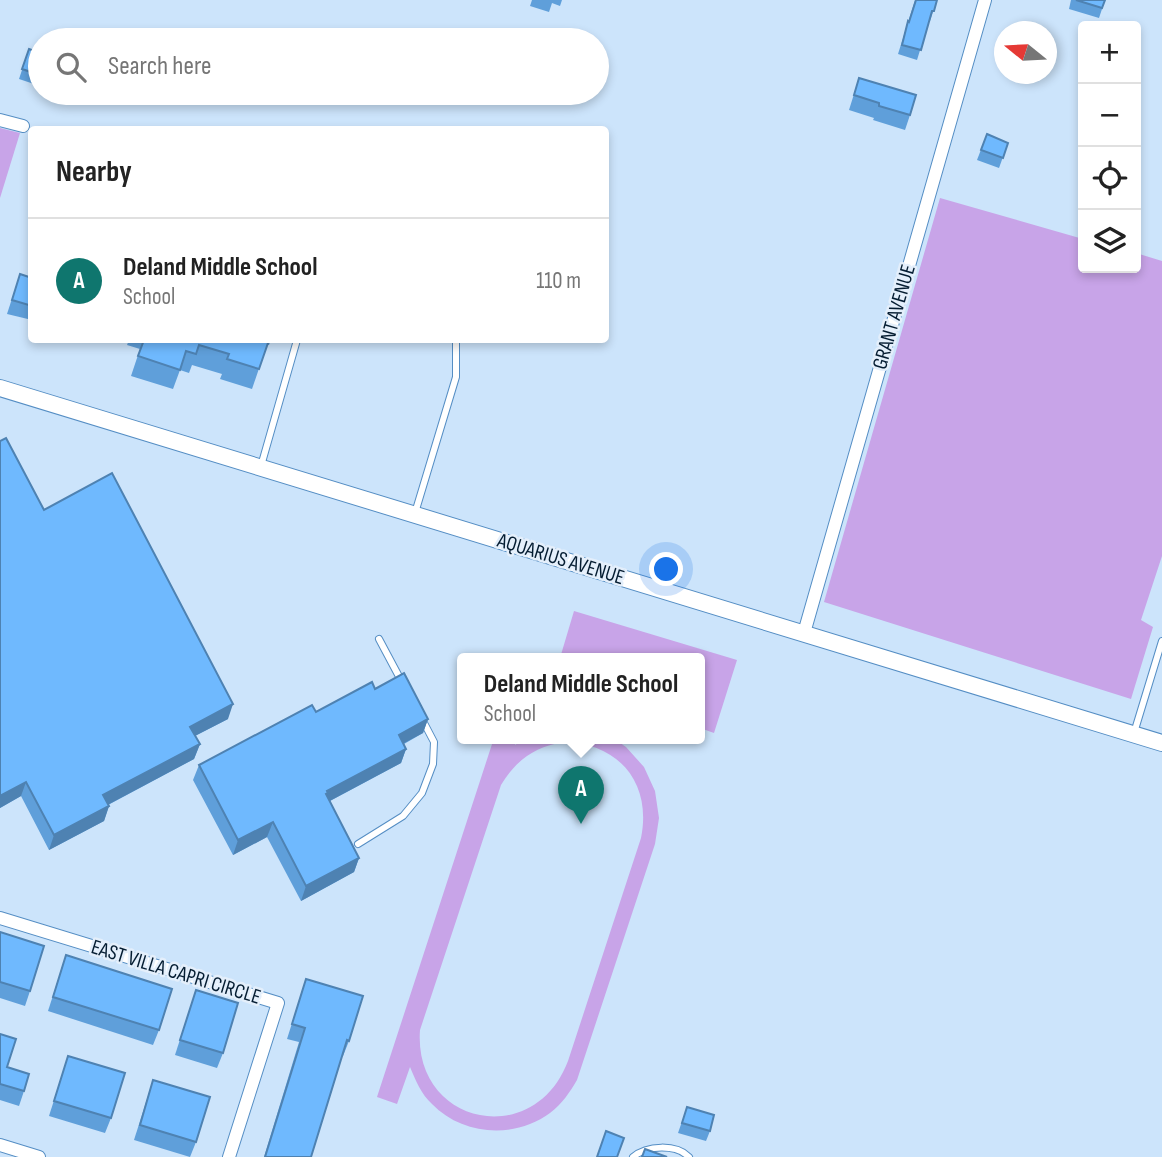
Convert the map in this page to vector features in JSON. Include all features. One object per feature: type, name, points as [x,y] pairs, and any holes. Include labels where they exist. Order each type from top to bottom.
[{"type":"street","name":"GRANT AVENUE","points":[[804,634],[985,0]]},
{"type":"street","points":[[0,120],[23,126]]},
{"type":"street","name":"AQUARIUS AVENUE","points":[[0,388],[1162,743]]},
{"type":"street","name":"EAST VILLA CAPRI CIRCLE","points":[[0,918],[278,1003],[229,1157]]},
{"type":"street","points":[[0,1145],[39,1157]]},
{"type":"lane","points":[[261,468],[296,343]]},
{"type":"lane","points":[[414,514],[456,377],[456,343]]},
{"type":"lane","points":[[379,639],[410,696]]},
{"type":"lane","points":[[1134,734],[1162,641]]},
{"type":"lane","points":[[358,844],[402,816],[422,793],[433,764],[434,742],[422,719]]},
{"type":"lane","points":[[633,1157],[649,1149],[665,1148],[682,1151],[689,1157]]},
{"type":"shaded area","points":[[0,128],[20,133],[0,198]]},
{"type":"shaded area","points":[[940,198],[1078,238],[1078,273],[1141,273],[1141,255],[1162,261],[1162,556],[1141,620],[1153,627],[1131,699],[824,602]]},
{"type":"shaded area","points":[[574,611],[737,660],[714,733],[705,730],[705,653],[561,653]]},
{"type":"shaded area","points":[[492,744],[555,744],[527,756],[513,768],[501,785],[420,1030],[423,1062],[435,1088],[455,1105],[479,1115],[504,1116],[530,1107],[552,1089],[568,1061],[641,838],[643,818],[636,784],[628,770],[601,750],[583,744],[622,744],[644,767],[655,791],[659,818],[655,844],[572,1089],[550,1113],[521,1127],[505,1130],[474,1128],[445,1115],[432,1104],[419,1087],[410,1067],[397,1104],[377,1097]]},
{"type":"building","points":[[916,0],[937,0],[921,50],[902,45]]},
{"type":"building","points":[[1076,0],[1105,0],[1102,8]]},
{"type":"building","points":[[28,52],[28,71],[22,69]]},
{"type":"building","points":[[859,78],[916,95],[910,115],[854,95]]},
{"type":"building","points":[[987,134],[1008,143],[1003,158],[981,150]]},
{"type":"building","points":[[20,274],[28,277],[28,305],[12,300]]},
{"type":"building","points":[[143,343],[268,343],[259,369],[227,359],[229,354],[199,345],[196,354],[186,351],[180,370],[138,356]]},
{"type":"building","points":[[6,438],[44,510],[112,473],[233,704],[190,727],[200,744],[103,795],[109,806],[54,835],[26,782],[0,796],[0,441]]},
{"type":"building","points":[[404,673],[428,719],[399,735],[406,749],[327,791],[326,794],[359,858],[306,886],[273,822],[238,840],[199,765],[312,705],[316,712],[372,682],[375,689]]},
{"type":"building","points":[[0,932],[44,946],[30,991],[0,982]]},
{"type":"building","points":[[66,955],[172,989],[159,1030],[53,997]]},
{"type":"building","points":[[306,979],[363,996],[311,1157],[265,1157],[305,1028],[292,1024]]},
{"type":"building","points":[[196,990],[238,1003],[223,1053],[180,1040]]},
{"type":"building","points":[[0,1034],[16,1039],[7,1067],[29,1074],[24,1091],[0,1084]]},
{"type":"building","points":[[68,1056],[125,1073],[111,1118],[54,1101]]},
{"type":"building","points":[[153,1080],[210,1097],[196,1142],[140,1125]]},
{"type":"building","points":[[687,1107],[714,1115],[710,1131],[682,1123]]},
{"type":"building","points":[[606,1131],[624,1138],[617,1157],[597,1157]]},
{"type":"building","points":[[645,1149],[667,1157],[642,1157]]},
{"type":"place","name":"Deland Middle School","points":[[581,824]]}]
